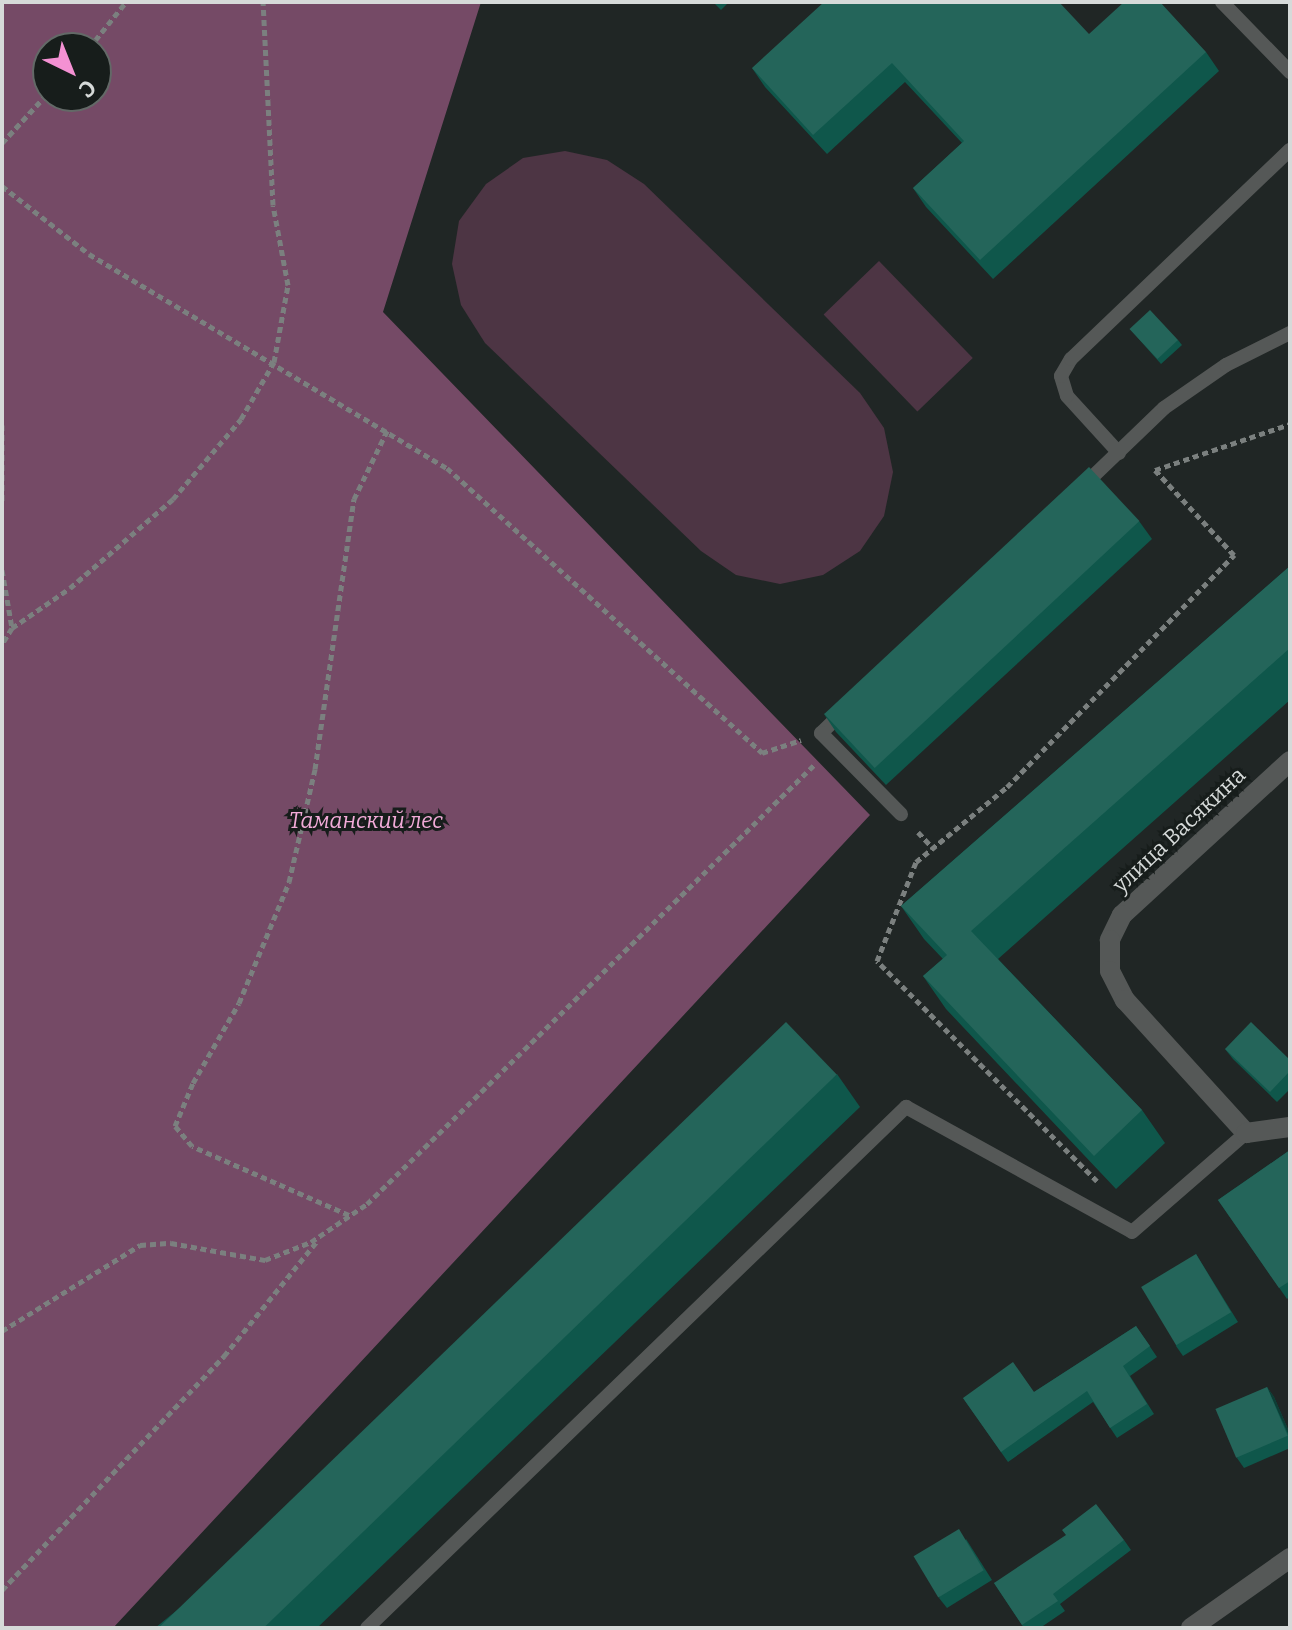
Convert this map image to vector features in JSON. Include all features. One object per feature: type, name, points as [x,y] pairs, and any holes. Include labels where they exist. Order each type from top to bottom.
[{"type":"street","name":"улица Васякина","points":[[1246,1133],[1125,1000],[1110,971],[1110,940],[1122,915],[1290,761]]},
{"type":"street","points":[[1246,1133],[1290,1127]]},
{"type":"street","points":[[1191,1628],[1290,1558]]},
{"type":"lane","points":[[1222,2],[1290,72]]},
{"type":"lane","points":[[1119,453],[1067,396],[1061,376],[1071,359],[1290,150]]},
{"type":"lane","points":[[1073,496],[1164,408],[1226,365],[1290,333]]},
{"type":"lane","points":[[855,700],[826,738],[901,814]]},
{"type":"lane","points":[[367,1628],[906,1107],[1132,1232],[1246,1133]]},
{"type":"path","points":[[102,32],[126,2]]},
{"type":"path","points":[[2,644],[12,628],[70,588],[173,499],[241,419],[274,362],[288,285],[273,205],[263,2]]},
{"type":"path","points":[[2,143],[32,110]]},
{"type":"path","points":[[2,186],[89,254],[447,468],[762,753],[826,738]]},
{"type":"path","points":[[1108,1192],[877,961],[916,862],[1007,787],[1234,555],[1155,470],[1290,424]]},
{"type":"path","points":[[2,425],[2,501]]},
{"type":"path","points":[[350,1215],[192,1146],[175,1126],[193,1083],[239,1003],[289,882],[315,769],[354,499],[387,431]]},
{"type":"path","points":[[2,570],[12,628]]},
{"type":"path","points":[[2,1331],[140,1245],[171,1243],[265,1260],[324,1233],[350,1215],[403,1170],[798,786],[826,738]]},
{"type":"path","points":[[2,1590],[224,1356],[324,1233]]},
{"type":"shaded area","points":[[565,151],[607,160],[644,184],[860,393],[884,428],[893,472],[884,516],[860,551],[823,575],[780,584],[736,575],[701,551],[485,343],[461,305],[452,264],[459,221],[486,184],[523,158]]},
{"type":"shaded area","points":[[879,261],[973,358],[917,412],[824,314]]},
{"type":"green space","name":"Таманский лес","points":[[2,2],[481,2],[383,312],[870,815],[113,1628],[2,1628]]},
{"type":"building","points":[[824,2],[1059,2],[1089,34],[1124,2],[1160,2],[1206,52],[980,260],[913,188],[964,141],[892,63],[813,135],[752,68]]},
{"type":"building","points":[[1150,310],[1178,340],[1157,359],[1130,329]]},
{"type":"building","points":[[1089,467],[1139,521],[875,768],[824,714]]},
{"type":"building","points":[[1290,566],[1290,648],[971,931],[1142,1110],[1094,1156],[923,976],[947,955],[901,906]]},
{"type":"building","points":[[786,1022],[837,1075],[264,1628],[158,1628]]},
{"type":"building","points":[[1251,1022],[1290,1060],[1290,1071],[1270,1092],[1225,1049]]},
{"type":"building","points":[[1290,1150],[1290,1281],[1279,1288],[1218,1200]]},
{"type":"building","points":[[1196,1254],[1231,1312],[1176,1345],[1141,1287]]},
{"type":"building","points":[[1136,1326],[1150,1346],[1123,1366],[1147,1404],[1110,1428],[1087,1391],[1001,1452],[963,1398],[1013,1362],[1034,1392]]},
{"type":"building","points":[[1267,1387],[1288,1436],[1236,1458],[1215,1409]]},
{"type":"building","points":[[1096,1504],[1124,1540],[1053,1594],[1058,1601],[1022,1625],[994,1583],[1066,1535],[1062,1530]]},
{"type":"building","points":[[959,1529],[984,1570],[938,1597],[914,1556]]}]
